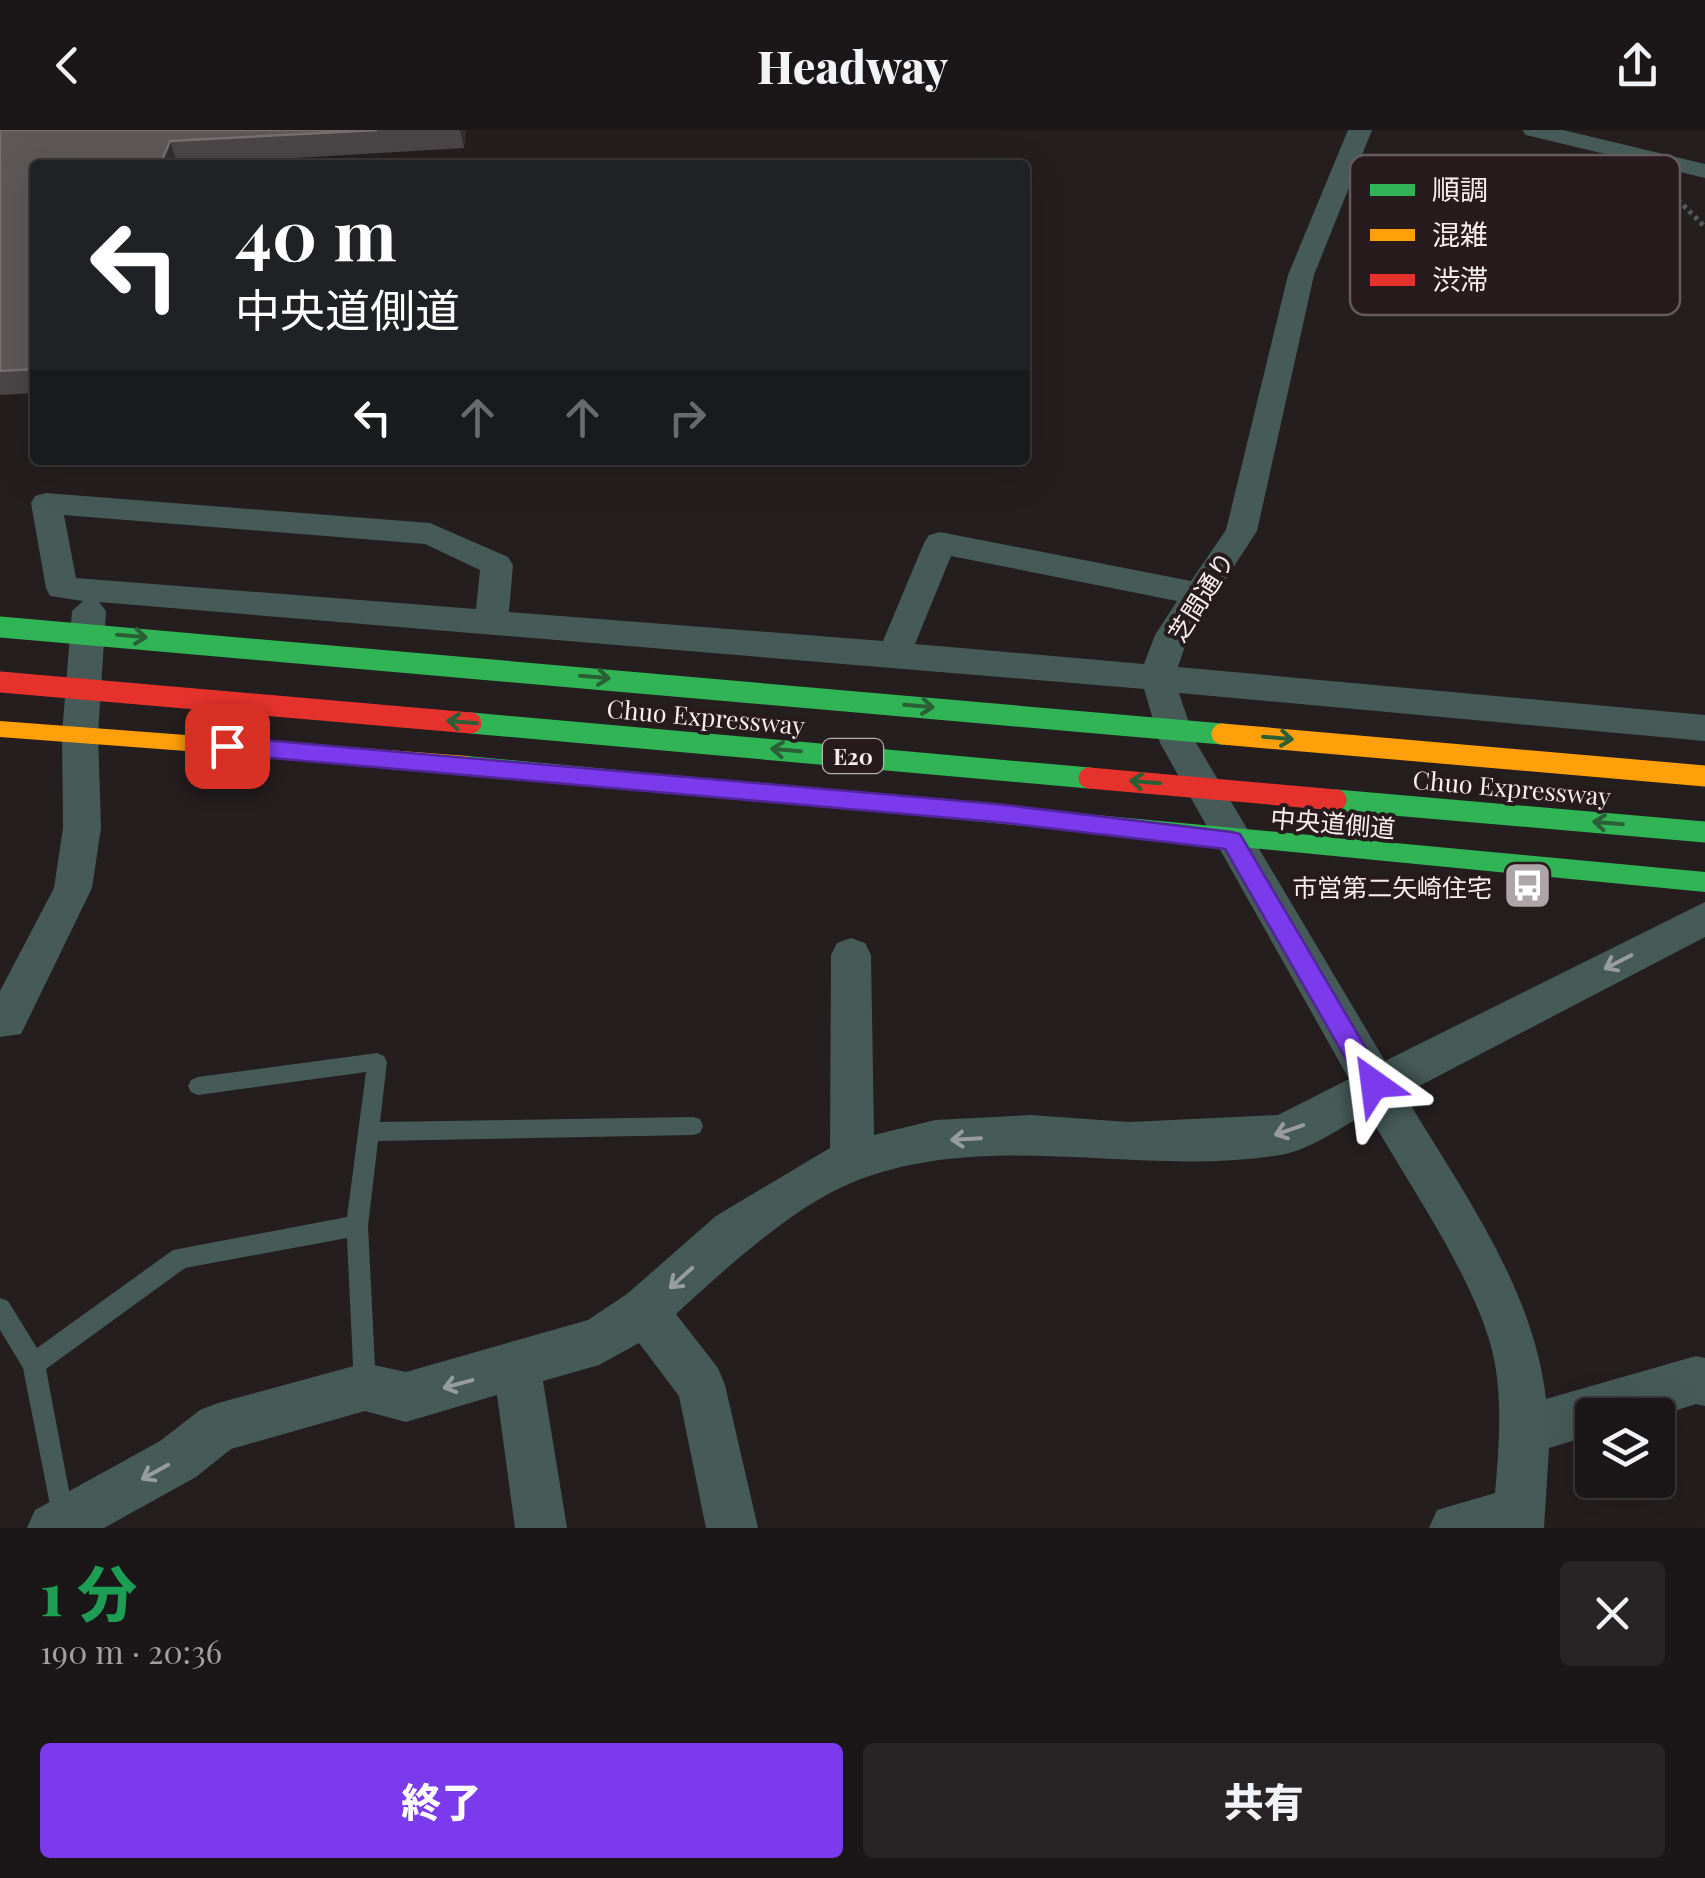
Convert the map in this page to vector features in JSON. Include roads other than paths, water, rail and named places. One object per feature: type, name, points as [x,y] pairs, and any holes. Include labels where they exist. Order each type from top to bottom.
[{"type":"main road","name":"Chuo Expressway","points":[[0,627],[1705,776]]},
{"type":"main road","name":"Chuo Expressway","points":[[0,682],[1705,832]]},
{"type":"main road","name":"中央道側道","points":[[0,729],[996,813],[1232,841],[1705,882]]},
{"type":"street","name":"芝間通り","points":[[1158,677],[1172,636],[1240,531],[1301,275],[1360,130]]},
{"type":"street","points":[[1534,130],[1638,155]]},
{"type":"street","points":[[1680,165],[1705,171]]},
{"type":"street","points":[[491,622],[496,565],[430,534],[46,502],[62,588],[894,654],[1705,728]]},
{"type":"street","points":[[894,654],[940,543],[1199,594]]},
{"type":"street","points":[[3,1028],[73,888],[82,828],[80,734],[90,590]]},
{"type":"street","points":[[1158,677],[1178,743],[1490,1282],[1516,1354],[1525,1430],[1518,1521],[1455,1528]]},
{"type":"street","points":[[58,1525],[178,1459],[218,1428],[366,1387],[406,1397],[517,1368],[599,1341],[644,1310],[732,1232],[852,1162],[935,1140],[1031,1135],[1128,1142],[1282,1135],[1333,1111],[1374,1084],[1705,918]]},
{"type":"street","points":[[851,954],[852,1162]]},
{"type":"street","points":[[644,1310],[701,1385],[732,1528]]},
{"type":"street","points":[[517,1368],[541,1528]]},
{"type":"street","points":[[1525,1430],[1696,1380],[1705,1382]]},
{"type":"lane","points":[[198,1086],[377,1062],[357,1226],[366,1387]]},
{"type":"lane","points":[[368,1132],[693,1126]]},
{"type":"lane","points":[[34,1364],[181,1258],[357,1226]]},
{"type":"lane","points":[[0,1309],[34,1364],[58,1525]]},
{"type":"place","name":"市営第二矢崎住宅","points":[[1527,886]]}]
